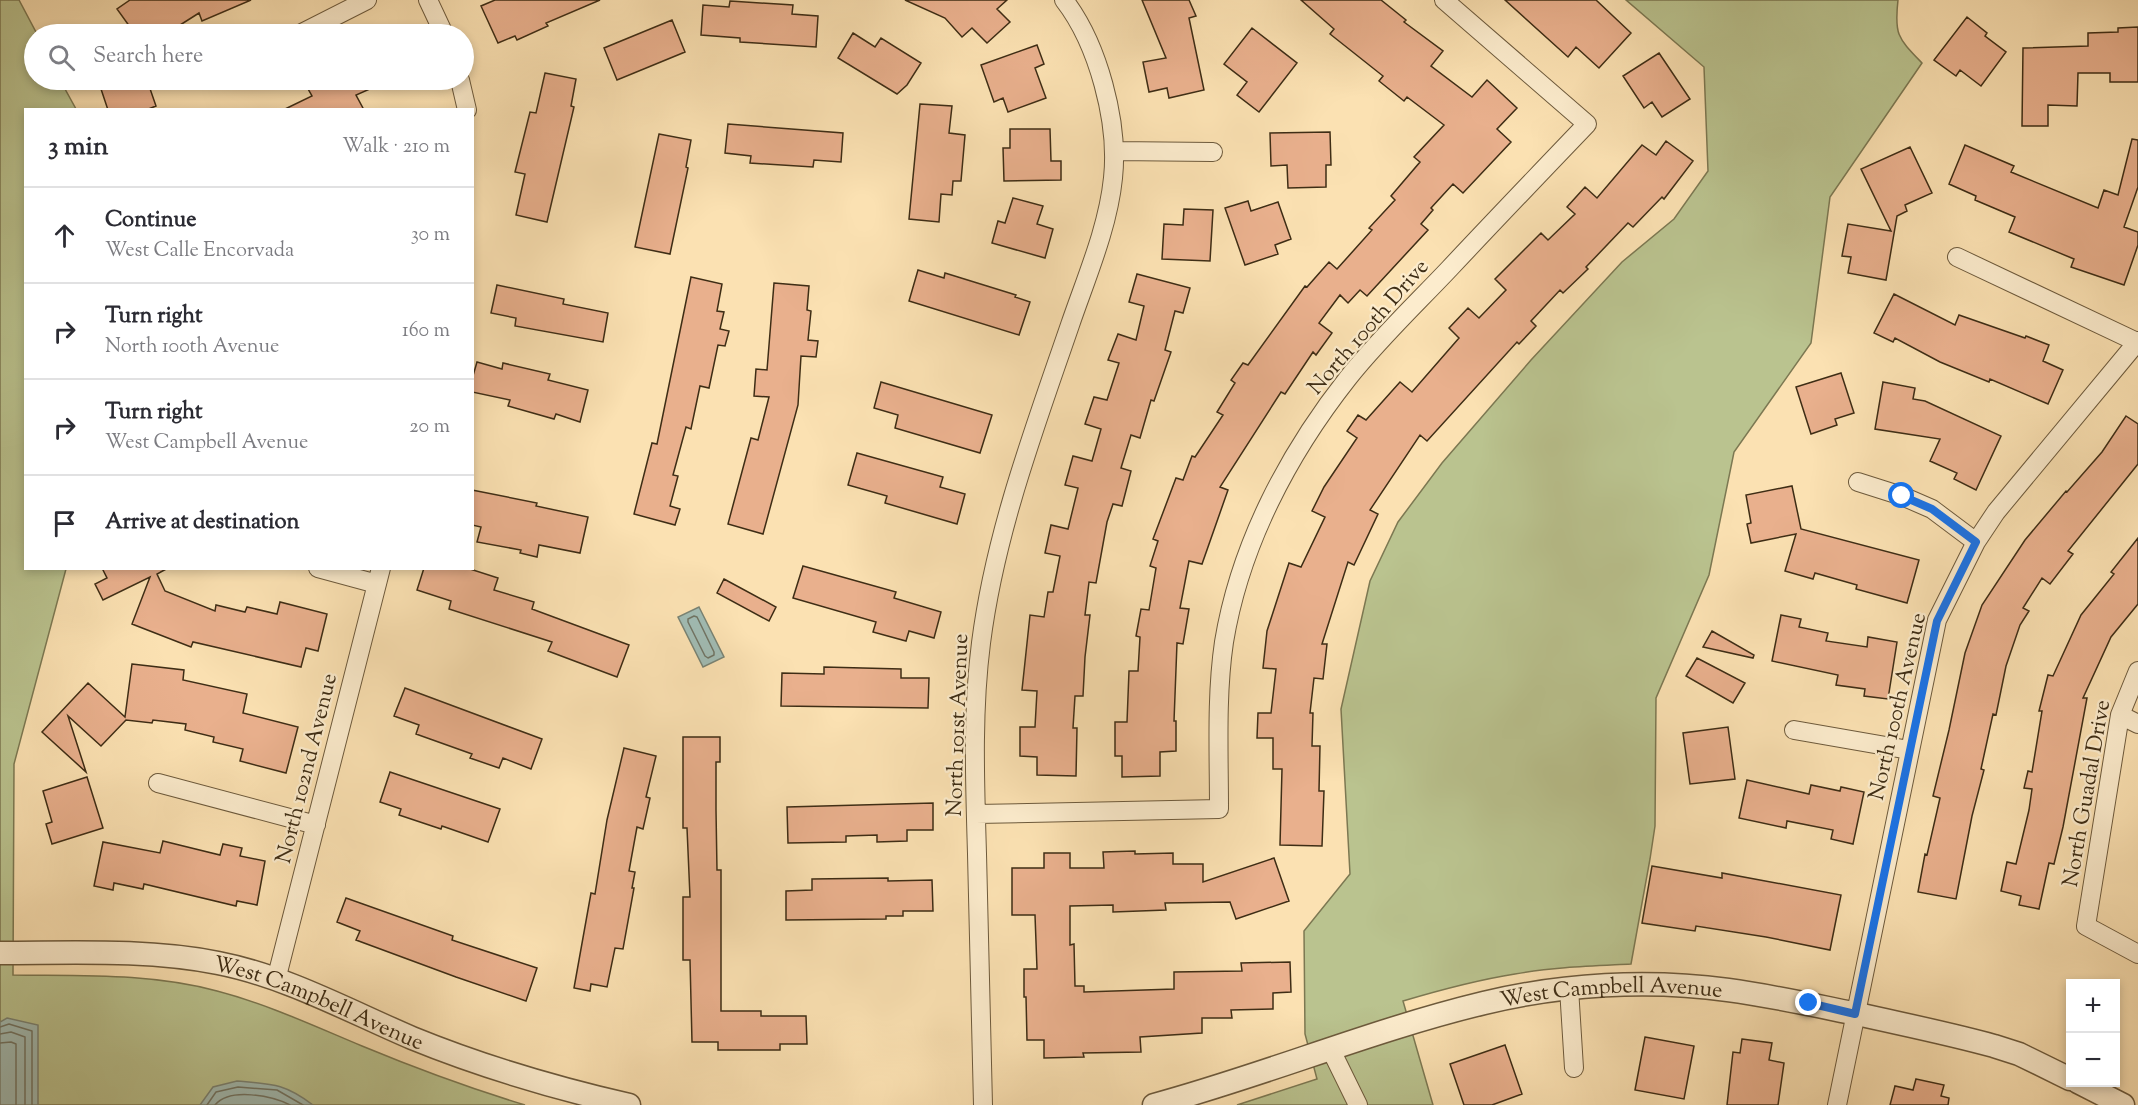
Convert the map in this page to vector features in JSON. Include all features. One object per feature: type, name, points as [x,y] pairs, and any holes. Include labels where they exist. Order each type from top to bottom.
[{"type":"street","points":[[320,24],[367,0]]},
{"type":"street","points":[[428,0],[439,24]]},
{"type":"street","name":"North 101st Avenue","points":[[983,1105],[975,753],[977,682],[981,643],[992,576],[1007,513],[1101,232],[1113,179],[1114,151],[1111,111],[1103,80],[1075,14],[1064,0]]},
{"type":"street","name":"North 100th Drive","points":[[976,814],[1219,809],[1220,698],[1224,642],[1244,565],[1264,513],[1285,470],[1348,377],[1587,124],[1444,0]]},
{"type":"street","points":[[462,90],[467,108]]},
{"type":"street","points":[[1114,151],[1213,152]]},
{"type":"street","points":[[1957,257],[2137,341]]},
{"type":"street","name":"North 100th Avenue","points":[[1837,1105],[1937,621],[1976,542],[1996,512],[2137,341]]},
{"type":"street","points":[[1858,482],[1902,496],[1932,509],[1976,542]]},
{"type":"street","points":[[333,570],[379,576]]},
{"type":"street","name":"North 102nd Avenue","points":[[276,980],[379,576]]},
{"type":"street","name":"North Guadal Drive","points":[[2138,671],[2120,716],[2086,926],[2138,954]]},
{"type":"street","points":[[2120,716],[2138,724]]},
{"type":"street","points":[[1794,730],[1909,750]]},
{"type":"street","points":[[158,783],[316,825]]},
{"type":"street","name":"West Campbell Avenue","points":[[0,953],[133,953],[219,963],[276,980],[495,1069],[629,1105]]},
{"type":"street","name":"West Campbell Avenue","points":[[1154,1105],[1430,1018],[1485,1003],[1569,988],[1641,984],[1725,989],[1809,1003],[1994,1046],[2019,1054],[2066,1077]]},
{"type":"street","points":[[1569,988],[1574,1068]]},
{"type":"street","points":[[1331,1050],[1358,1105]]},
{"type":"street","points":[[2085,1087],[2114,1103]]},
{"type":"green space","points":[[0,0],[19,0],[32,24],[24,24],[24,90],[66,90],[75,108],[24,108],[24,570],[66,570],[14,764],[13,975],[141,978],[217,991],[272,1009],[442,1077],[525,1105],[0,1105]]},
{"type":"green space","points":[[1626,0],[1898,0],[1897,21],[1900,35],[1922,63],[1830,197],[1811,343],[1734,452],[1709,575],[1656,698],[1655,826],[1631,964],[1559,968],[1515,974],[1403,1001],[1433,1105],[1237,1105],[1317,1079],[1305,1034],[1304,931],[1350,874],[1341,709],[1370,581],[1398,522],[1442,463],[1531,360],[1622,262],[1674,219],[1708,171],[1704,67]]},
{"type":"water","points":[[699,607],[724,657],[703,667],[678,617]]},
{"type":"water","points":[[7,1018],[38,1025],[38,1105],[0,1105],[0,1022]]},
{"type":"water","points":[[237,1081],[277,1086],[294,1092],[313,1105],[200,1105],[213,1087]]},
{"type":"building","points":[[130,0],[251,0],[202,21],[199,13],[182,24],[128,24],[117,9]]},
{"type":"building","points":[[495,0],[600,0],[546,23],[548,26],[517,40],[515,36],[498,43],[481,6]]},
{"type":"building","points":[[905,0],[1007,0],[997,9],[1010,22],[987,43],[972,28],[962,37],[945,18]]},
{"type":"building","points":[[1142,0],[1189,0],[1196,16],[1189,18],[1204,90],[1169,98],[1167,88],[1149,92],[1143,62],[1166,58]]},
{"type":"building","points":[[1301,0],[1381,0],[1406,20],[1404,22],[1443,51],[1431,66],[1472,97],[1487,80],[1517,108],[1497,129],[1511,142],[1463,193],[1453,184],[1431,208],[1433,210],[1421,224],[1428,230],[1367,296],[1360,290],[1348,303],[1340,295],[1319,323],[1332,333],[1316,355],[1313,352],[1285,394],[1281,392],[1220,487],[1228,490],[1202,564],[1189,561],[1180,608],[1189,609],[1183,644],[1177,643],[1174,721],[1176,721],[1176,751],[1160,752],[1160,776],[1122,777],[1122,756],[1115,756],[1115,722],[1127,722],[1129,671],[1138,671],[1140,637],[1136,636],[1141,609],[1149,610],[1156,568],[1150,566],[1158,541],[1153,539],[1176,478],[1183,480],[1192,456],[1195,457],[1223,415],[1217,412],[1235,383],[1231,380],[1243,363],[1248,365],[1305,286],[1307,287],[1329,262],[1337,269],[1372,230],[1369,228],[1395,200],[1391,196],[1420,162],[1414,157],[1444,125],[1407,97],[1404,101],[1379,81],[1383,76],[1330,34],[1334,29]]},
{"type":"building","points":[[1505,0],[1596,0],[1631,33],[1599,68],[1576,47],[1568,57]]},
{"type":"building","points":[[730,1],[793,5],[792,14],[818,16],[816,47],[740,42],[740,38],[701,35],[703,5],[729,7]]},
{"type":"building","points":[[1967,17],[1987,33],[1985,36],[2006,52],[1981,86],[1960,70],[1956,76],[1934,60]]},
{"type":"building","points":[[672,20],[685,52],[617,80],[604,48]]},
{"type":"building","points":[[2138,27],[2138,82],[2110,82],[2110,73],[2078,73],[2077,106],[2048,105],[2048,126],[2022,126],[2023,48],[2088,46],[2088,33],[2118,32],[2118,28]]},
{"type":"building","points":[[1252,28],[1297,63],[1259,112],[1237,95],[1247,82],[1224,64]]},
{"type":"building","points":[[853,33],[875,47],[881,38],[921,63],[907,85],[897,94],[838,58]]},
{"type":"building","points":[[1037,45],[1044,64],[1035,68],[1046,98],[1008,112],[1003,98],[994,102],[981,65]]},
{"type":"building","points":[[1659,53],[1690,99],[1662,117],[1652,102],[1644,108],[1623,76]]},
{"type":"building","points":[[545,73],[576,79],[571,106],[574,107],[547,222],[516,215],[525,174],[515,172],[530,112],[536,113]]},
{"type":"building","points":[[101,90],[150,90],[156,106],[151,108],[107,108]]},
{"type":"building","points":[[309,90],[367,90],[356,95],[363,108],[287,108],[312,96]]},
{"type":"building","points":[[920,104],[952,106],[949,133],[965,135],[961,181],[953,181],[952,195],[941,194],[939,222],[909,219]]},
{"type":"building","points":[[728,124],[843,133],[841,162],[814,160],[813,167],[750,163],[751,156],[725,153]]},
{"type":"building","points":[[1010,129],[1050,129],[1051,161],[1061,161],[1061,180],[1004,181],[1003,148],[1010,148]]},
{"type":"building","points":[[1330,132],[1331,165],[1326,165],[1326,187],[1288,188],[1287,165],[1271,166],[1270,133]]},
{"type":"building","points":[[659,134],[691,140],[686,167],[688,168],[670,254],[635,247]]},
{"type":"building","points":[[2132,139],[2138,140],[2138,187],[2124,227],[2138,232],[2138,245],[2124,285],[2071,267],[2074,259],[2009,232],[2015,217],[1975,200],[1976,196],[1949,184],[1965,145],[2014,166],[2011,172],[2098,208],[2104,190],[2118,195]]},
{"type":"building","points":[[1666,141],[1693,161],[1664,199],[1662,197],[1633,227],[1628,223],[1586,267],[1588,269],[1563,293],[1560,290],[1531,321],[1536,326],[1519,344],[1517,342],[1427,441],[1420,435],[1370,510],[1378,514],[1354,565],[1348,562],[1322,644],[1327,644],[1323,679],[1314,678],[1310,713],[1313,713],[1312,746],[1320,746],[1319,791],[1324,791],[1322,846],[1280,845],[1282,769],[1273,769],[1273,738],[1257,738],[1258,713],[1271,713],[1276,669],[1263,668],[1267,631],[1289,563],[1301,567],[1325,517],[1312,511],[1324,487],[1357,438],[1347,431],[1358,415],[1366,420],[1400,382],[1412,392],[1459,338],[1449,328],[1468,308],[1479,318],[1506,290],[1495,279],[1541,233],[1548,240],[1575,214],[1567,207],[1585,187],[1597,198],[1642,145],[1656,155]]},
{"type":"building","points":[[1910,147],[1932,193],[1905,205],[1907,211],[1897,216],[1886,280],[1848,273],[1851,257],[1842,256],[1848,224],[1891,231],[1861,169]]},
{"type":"building","points":[[1013,198],[1043,206],[1037,224],[1053,229],[1045,258],[992,243],[998,221],[1005,223]]},
{"type":"building","points":[[1248,201],[1251,211],[1278,202],[1291,239],[1275,245],[1278,254],[1245,265],[1225,208]]},
{"type":"building","points":[[1184,209],[1213,210],[1210,261],[1162,259],[1164,224],[1183,225]]},
{"type":"building","points":[[918,270],[944,278],[945,273],[1016,295],[1015,297],[1030,302],[1019,335],[909,301]]},
{"type":"building","points":[[1137,274],[1190,288],[1183,313],[1175,311],[1165,350],[1171,352],[1154,401],[1151,400],[1140,438],[1131,435],[1121,468],[1131,471],[1122,506],[1113,504],[1107,522],[1096,583],[1089,582],[1085,615],[1090,615],[1083,696],[1075,696],[1073,728],[1077,728],[1076,776],[1037,775],[1037,757],[1020,756],[1020,727],[1035,727],[1037,691],[1022,690],[1030,615],[1044,617],[1048,592],[1053,592],[1060,556],[1045,553],[1051,525],[1068,529],[1078,488],[1065,485],[1073,456],[1092,461],[1101,429],[1085,424],[1094,397],[1107,400],[1119,363],[1108,360],[1118,334],[1136,340],[1144,306],[1129,302]]},
{"type":"building","points":[[691,277],[722,284],[717,311],[724,312],[720,329],[729,331],[725,346],[718,345],[709,388],[700,386],[691,429],[686,427],[673,475],[678,476],[670,506],[680,509],[675,525],[634,514],[652,443],[657,444]]},
{"type":"building","points":[[774,283],[809,286],[807,310],[811,311],[808,340],[818,341],[816,357],[801,356],[798,405],[763,534],[728,524],[751,438],[758,440],[769,397],[754,396],[756,369],[767,370]]},
{"type":"building","points":[[497,285],[564,299],[563,304],[608,313],[603,342],[515,326],[516,318],[491,313]]},
{"type":"building","points":[[1894,294],[1955,325],[1959,315],[2049,345],[2043,361],[2063,370],[2048,404],[1990,379],[1989,382],[1940,362],[1895,338],[1893,342],[1874,333]]},
{"type":"building","points":[[477,362],[502,369],[503,363],[550,374],[548,380],[588,390],[580,422],[556,414],[554,419],[508,406],[510,400],[474,392],[474,372]]},
{"type":"building","points":[[1841,373],[1854,413],[1835,419],[1837,425],[1811,434],[1796,387]]},
{"type":"building","points":[[881,382],[992,415],[980,453],[895,428],[898,415],[874,408]]},
{"type":"building","points":[[1883,382],[1915,388],[1913,399],[1925,401],[2001,436],[1976,490],[1954,479],[1957,473],[1930,461],[1940,439],[1875,429]]},
{"type":"building","points":[[2126,416],[2138,424],[2138,464],[2068,551],[2073,554],[2050,584],[2042,578],[2023,608],[2029,611],[2020,625],[2006,666],[1996,715],[1993,714],[1981,769],[1984,770],[1972,816],[1956,899],[1918,892],[1925,854],[1927,855],[1940,798],[1933,796],[1965,653],[1982,605],[2025,540],[2102,452]]},
{"type":"building","points":[[857,453],[943,477],[940,487],[965,494],[957,524],[885,503],[887,496],[848,485]]},
{"type":"building","points":[[1792,486],[1801,529],[1919,560],[1907,603],[1856,589],[1857,585],[1815,573],[1813,579],[1785,571],[1796,534],[1751,543],[1747,524],[1751,523],[1746,495]]},
{"type":"building","points":[[474,490],[537,503],[536,506],[588,517],[580,553],[539,545],[537,557],[520,553],[521,550],[477,542],[481,527],[474,525]]},
{"type":"building","points":[[2138,538],[2138,604],[2111,637],[2083,698],[2087,698],[2054,864],[2049,863],[2039,909],[2019,905],[2021,896],[2001,891],[2007,862],[2016,864],[2029,810],[2032,789],[2024,788],[2028,771],[2032,772],[2042,711],[2039,711],[2048,675],[2053,676],[2081,615],[2114,574],[2111,572]]},
{"type":"building","points":[[803,566],[896,592],[894,598],[941,612],[934,638],[909,631],[906,641],[873,632],[876,622],[793,598]]},
{"type":"building","points":[[103,570],[164,570],[157,574],[165,591],[215,611],[216,605],[245,612],[247,607],[277,614],[280,602],[327,614],[318,651],[306,648],[301,667],[193,642],[191,647],[132,624],[150,577],[103,600],[95,584],[107,578]]},
{"type":"building","points":[[423,570],[473,570],[498,578],[494,590],[534,602],[532,609],[629,645],[617,677],[548,651],[552,642],[449,609],[451,601],[417,590]]},
{"type":"building","points":[[724,579],[776,607],[769,621],[717,593]]},
{"type":"building","points":[[1781,615],[1801,619],[1799,627],[1828,633],[1826,641],[1867,647],[1868,637],[1897,642],[1888,699],[1864,696],[1865,689],[1836,685],[1838,675],[1772,661]]},
{"type":"building","points":[[1712,631],[1754,655],[1753,658],[1703,647]]},
{"type":"building","points":[[1697,658],[1745,683],[1733,703],[1686,676]]},
{"type":"building","points":[[132,664],[184,670],[183,680],[247,694],[243,713],[298,727],[286,773],[240,761],[243,749],[213,742],[214,737],[185,730],[186,724],[126,720],[101,746],[68,716],[86,772],[42,732],[88,683],[125,717]]},
{"type":"building","points":[[824,667],[901,669],[901,678],[929,678],[928,708],[781,706],[782,673],[824,674]]},
{"type":"building","points":[[405,688],[542,739],[531,769],[503,758],[499,768],[470,758],[472,754],[416,734],[419,725],[394,716]]},
{"type":"building","points":[[1728,727],[1735,779],[1690,784],[1683,733]]},
{"type":"building","points":[[683,737],[720,737],[720,762],[716,762],[716,810],[717,870],[721,870],[721,1011],[761,1011],[761,1016],[806,1016],[807,1044],[780,1044],[780,1050],[718,1050],[718,1042],[692,1042],[690,960],[683,960],[683,897],[690,897],[687,828],[683,828]]},
{"type":"building","points":[[624,748],[656,756],[646,797],[650,798],[643,829],[637,827],[629,871],[635,872],[632,888],[634,888],[623,949],[615,948],[607,987],[591,984],[590,991],[574,988],[591,893],[595,894],[607,820]]},
{"type":"building","points":[[390,772],[500,809],[488,842],[442,826],[441,829],[399,815],[401,809],[380,802]]},
{"type":"building","points":[[87,777],[103,828],[52,844],[46,824],[52,822],[43,791]]},
{"type":"building","points":[[1747,780],[1809,794],[1811,785],[1840,791],[1841,787],[1864,792],[1853,844],[1831,839],[1833,830],[1787,821],[1786,828],[1739,818]]},
{"type":"building","points":[[933,803],[933,830],[907,830],[907,841],[877,842],[877,835],[846,836],[846,842],[788,843],[787,807]]},
{"type":"building","points":[[163,841],[220,855],[223,844],[242,848],[240,856],[265,861],[257,905],[237,901],[236,906],[144,884],[143,889],[114,883],[113,890],[94,886],[103,842],[160,853]]},
{"type":"building","points":[[1135,851],[1135,854],[1173,853],[1173,864],[1203,864],[1203,882],[1274,858],[1289,901],[1236,919],[1230,902],[1165,903],[1166,910],[1113,912],[1113,905],[1070,906],[1070,945],[1074,944],[1075,986],[1084,986],[1084,992],[1174,989],[1174,972],[1242,971],[1241,963],[1290,962],[1291,992],[1273,993],[1273,1009],[1231,1010],[1232,1018],[1202,1018],[1202,1033],[1140,1037],[1141,1052],[1083,1053],[1084,1057],[1044,1058],[1044,1040],[1027,1040],[1026,997],[1024,997],[1024,969],[1037,969],[1035,915],[1012,915],[1012,868],[1044,868],[1044,853],[1070,853],[1070,868],[1104,868],[1103,852]]},
{"type":"building","points":[[1652,866],[1722,878],[1722,873],[1841,895],[1830,950],[1696,926],[1695,931],[1642,923]]},
{"type":"building","points":[[888,878],[888,881],[932,880],[933,911],[903,911],[903,916],[886,916],[886,919],[786,920],[786,891],[812,890],[812,879]]},
{"type":"building","points":[[346,898],[453,936],[452,940],[537,968],[526,1001],[356,940],[360,931],[337,922]]},
{"type":"building","points":[[1645,1037],[1694,1046],[1684,1099],[1635,1090]]},
{"type":"building","points":[[1742,1039],[1772,1043],[1769,1060],[1784,1063],[1778,1105],[1727,1105],[1733,1052],[1740,1053]]},
{"type":"building","points":[[1505,1045],[1522,1094],[1492,1105],[1464,1105],[1450,1064]]},
{"type":"building","points":[[1916,1079],[1944,1085],[1941,1096],[1949,1098],[1948,1105],[1890,1105],[1895,1086],[1913,1090]]},
{"type":"route","points":[[1809,1003],[1855,1014],[1937,621],[1976,542],[1932,509],[1902,496]]}]
